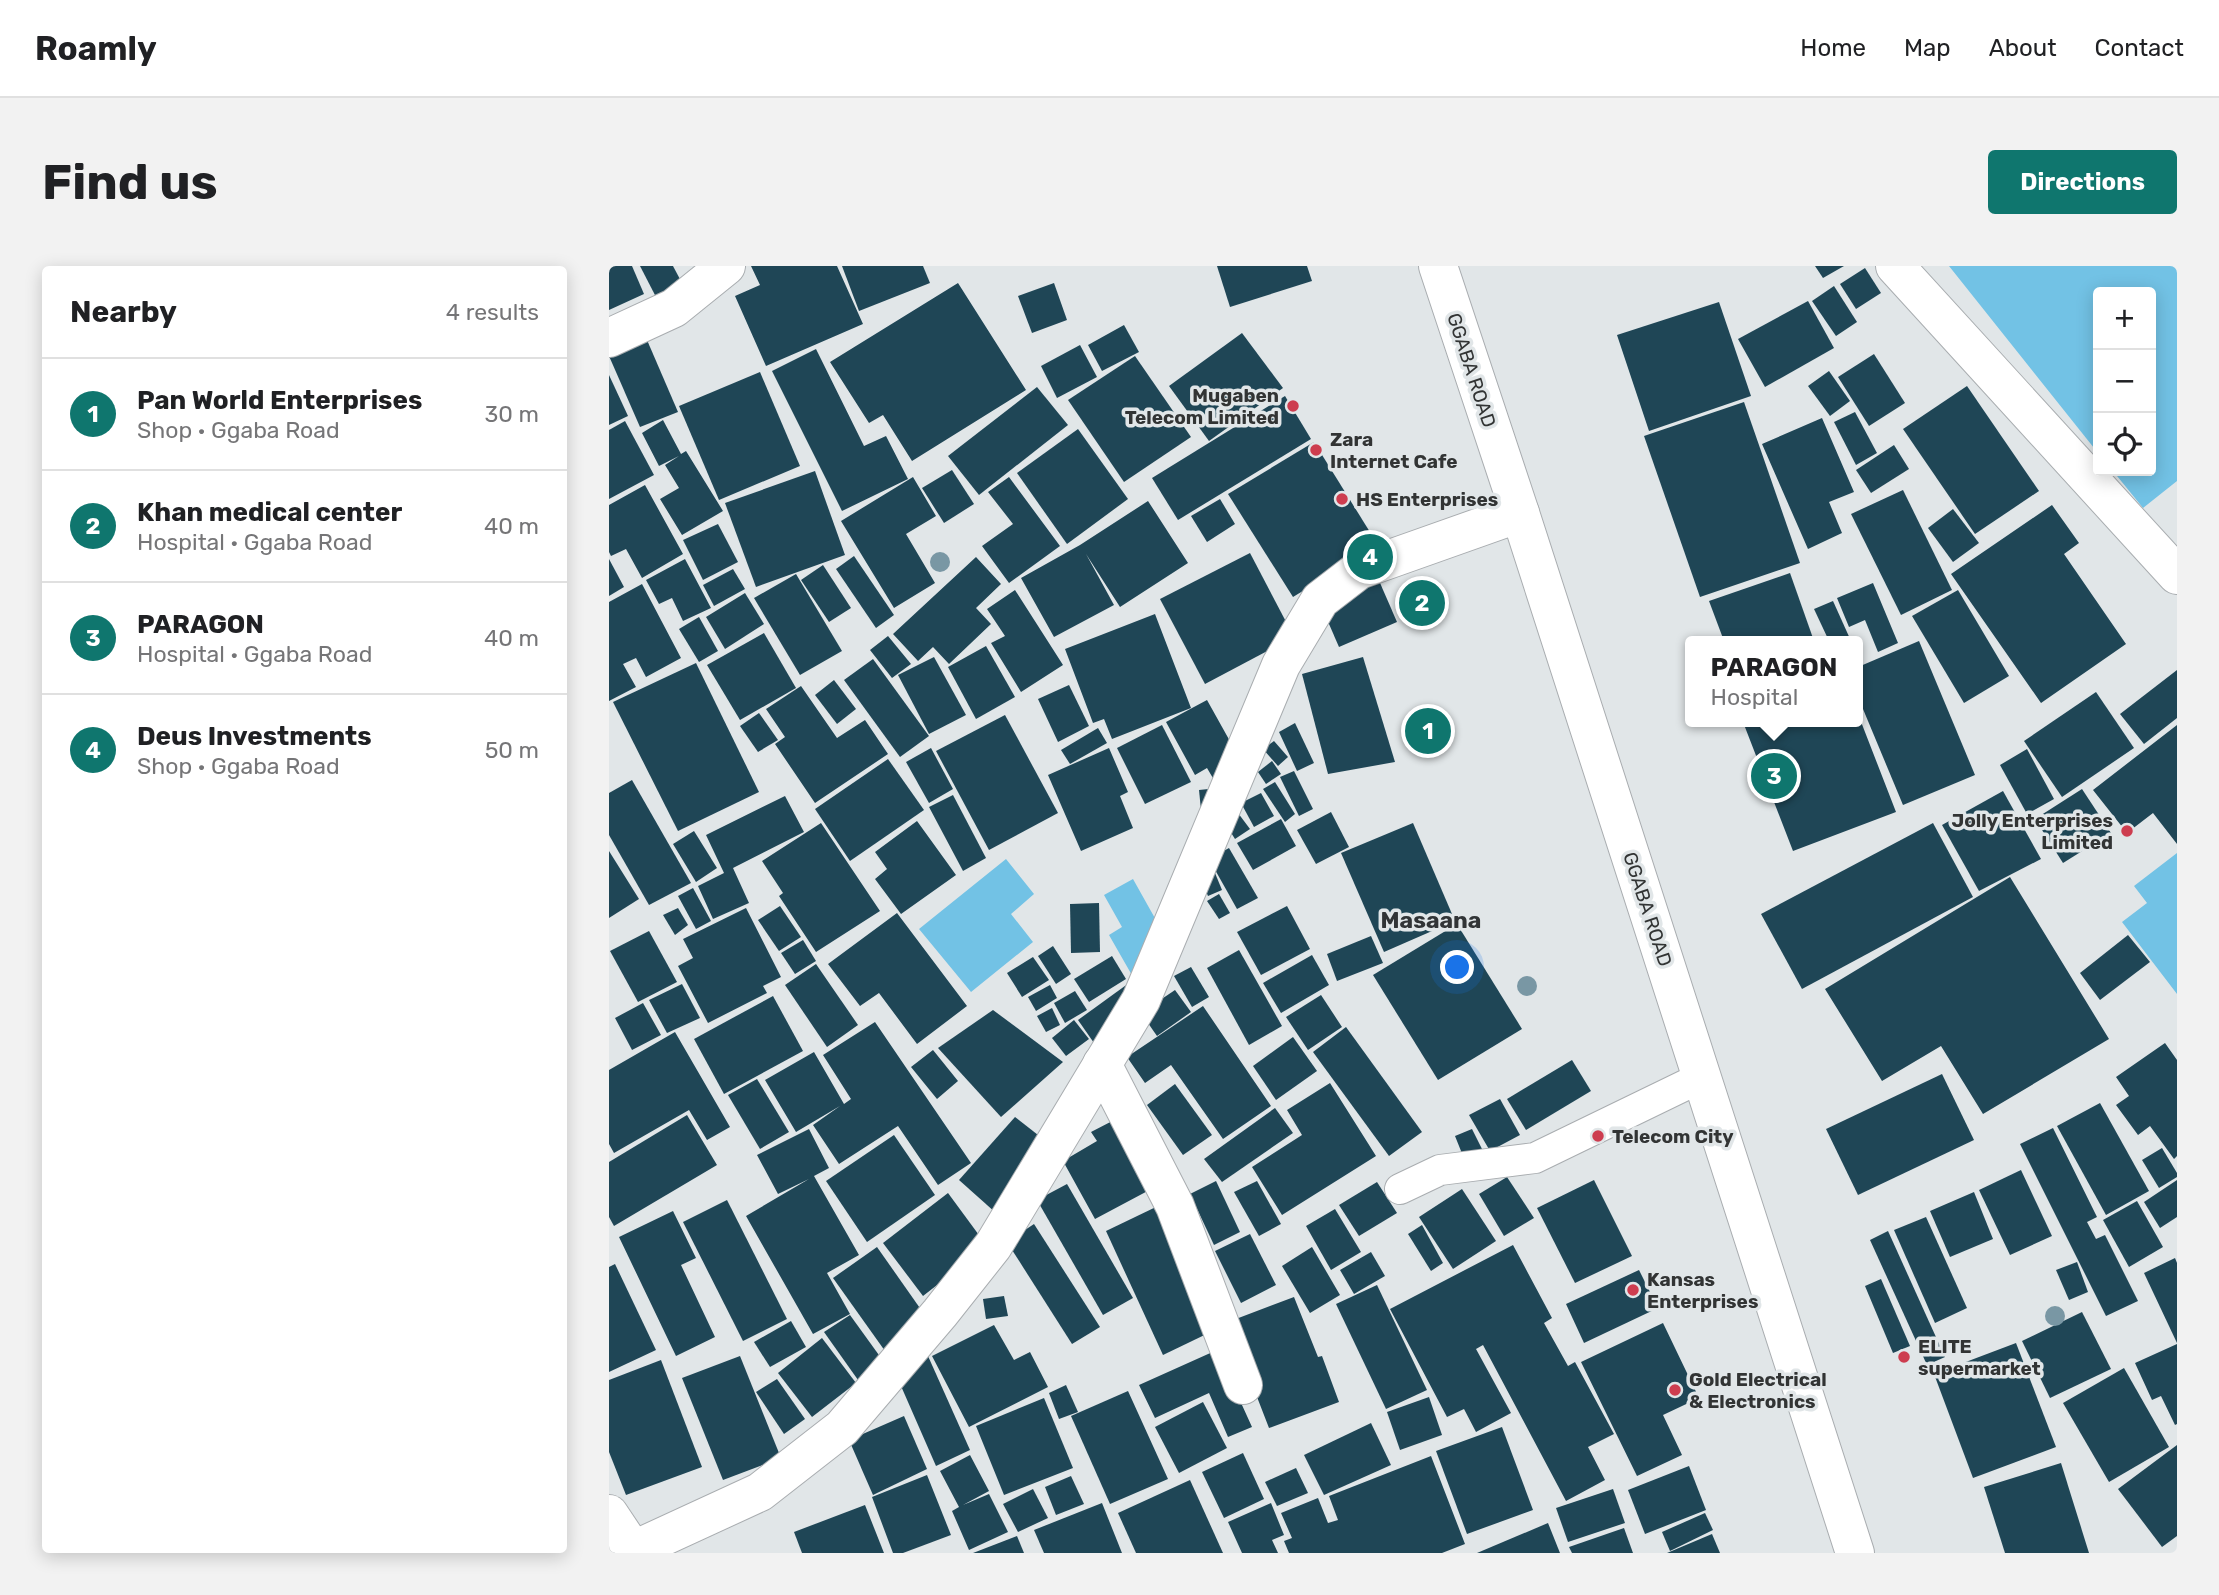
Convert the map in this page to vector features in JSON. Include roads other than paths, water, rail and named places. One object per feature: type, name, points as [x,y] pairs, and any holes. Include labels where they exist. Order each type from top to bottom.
[{"type":"street","points":[[609,338],[674,308],[726,266]]},
{"type":"street","name":"GGABA ROAD","points":[[1438,266],[1855,1553]]},
{"type":"street","points":[[1895,266],[2177,575]]},
{"type":"street","points":[[609,1514],[634,1551],[760,1492],[842,1428],[940,1313],[993,1245],[1141,1000],[1281,666],[1320,600],[1359,570],[1520,513]]},
{"type":"street","points":[[1102,1064],[1175,1206],[1243,1385]]},
{"type":"lane","points":[[1400,1189],[1440,1170],[1535,1158],[1702,1077]]},
{"type":"place","name":"Mugaben Telecom Limited","points":[[1293,406]]},
{"type":"place","name":"Zara Internet Cafe","points":[[1316,450]]},
{"type":"place","name":"HS Enterprises","points":[[1342,499]]},
{"type":"place","name":"Deus Investments","points":[[1370,557]]},
{"type":"place","name":"Khan medical center","points":[[1422,603]]},
{"type":"place","name":"Pan World Enterprises","points":[[1428,731]]},
{"type":"place","name":"PARAGON","points":[[1774,776]]},
{"type":"place","name":"Jolly Enterprises Limited","points":[[2127,831]]},
{"type":"place","name":"Telecom City","points":[[1598,1136]]},
{"type":"place","name":"Kansas Enterprises","points":[[1633,1290]]},
{"type":"place","name":"ELITE supermarket","points":[[1904,1357]]},
{"type":"place","name":"Gold Electrical & Electronics","points":[[1675,1390]]},
{"type":"district","name":"Masaana","points":[[1431,920]]}]
